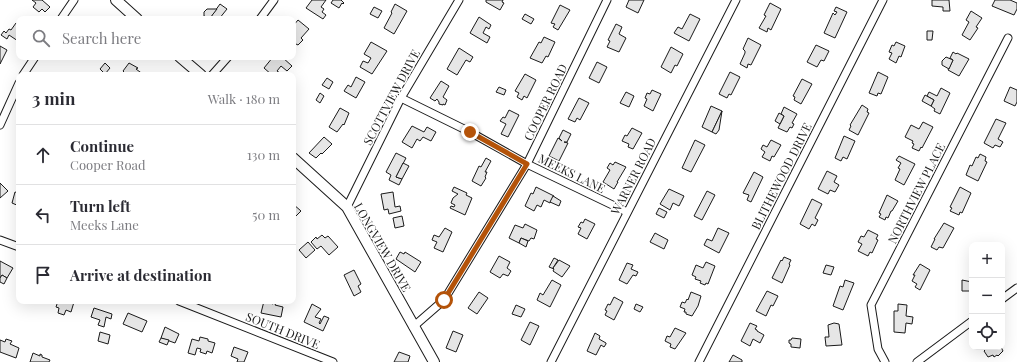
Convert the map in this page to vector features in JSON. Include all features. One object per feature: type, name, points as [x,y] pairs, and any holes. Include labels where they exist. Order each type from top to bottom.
[{"type":"street","points":[[63,16],[74,0]]},
{"type":"street","points":[[116,0],[134,16]]},
{"type":"street","points":[[262,16],[274,0]]},
{"type":"street","name":"SCOTTVIEW DRIVE","points":[[347,207],[401,98],[459,0]]},
{"type":"street","name":"COOPER ROAD","points":[[413,327],[444,300],[527,164],[607,0]]},
{"type":"street","name":"WARNER ROAD","points":[[551,362],[736,0]]},
{"type":"street","name":"BLITHEWOOD DRIVE","points":[[699,362],[883,0]]},
{"type":"street","name":"NORTHVIEW PLACE","points":[[885,362],[878,349],[871,305],[1008,38]]},
{"type":"street","points":[[25,72],[33,60]]},
{"type":"street","points":[[184,60],[198,72]]},
{"type":"street","points":[[215,72],[225,60]]},
{"type":"street","points":[[0,125],[16,90]]},
{"type":"street","name":"MEEKS LANE","points":[[401,98],[470,132],[527,164],[627,212]]},
{"type":"street","name":"LONGVIEW DRIVE","points":[[296,161],[347,207],[434,362]]},
{"type":"street","points":[[0,240],[16,246]]},
{"type":"street","points":[[1005,297],[1017,288]]},
{"type":"street","name":"SOUTH DRIVE","points":[[187,304],[333,362]]},
{"type":"street","points":[[916,362],[969,323]]},
{"type":"building","points":[[32,0],[42,0],[50,7],[45,12],[42,9],[39,12],[33,7],[36,3]]},
{"type":"building","points":[[312,0],[326,0],[321,7],[324,9],[322,12],[326,15],[323,19],[306,8]]},
{"type":"building","points":[[333,0],[341,0],[344,3],[342,3],[339,8],[331,3]]},
{"type":"building","points":[[486,0],[503,0],[502,2],[504,3],[500,10],[486,2]]},
{"type":"building","points":[[629,0],[644,0],[638,13],[626,7]]},
{"type":"building","points":[[932,0],[949,0],[950,11],[943,11],[943,7],[932,6]]},
{"type":"building","points":[[995,0],[1010,0],[1017,3],[1017,9],[1014,15],[992,6]]},
{"type":"building","points":[[770,3],[781,9],[771,30],[768,28],[767,32],[759,28],[766,16],[764,15]]},
{"type":"building","points":[[220,4],[227,9],[221,16],[211,16]]},
{"type":"building","points":[[395,4],[407,11],[394,34],[384,28]]},
{"type":"building","points":[[560,5],[570,10],[558,30],[553,27],[555,24],[551,23]]},
{"type":"building","points":[[374,7],[382,11],[378,18],[370,14]]},
{"type":"building","points":[[836,7],[847,12],[835,38],[824,33],[833,13],[835,15],[837,12],[834,11]]},
{"type":"building","points":[[207,9],[217,9],[212,16],[204,16],[204,12]]},
{"type":"building","points":[[971,11],[982,18],[976,27],[978,28],[970,40],[962,35],[969,22],[966,20]]},
{"type":"building","points":[[525,14],[534,19],[531,24],[522,19]]},
{"type":"building","points":[[690,14],[700,19],[689,41],[674,33],[678,27],[682,29]]},
{"type":"building","points":[[479,17],[491,25],[489,29],[486,27],[483,33],[490,37],[487,43],[470,33]]},
{"type":"building","points":[[298,20],[309,29],[301,38],[303,40],[298,45],[296,44],[296,22]]},
{"type":"building","points":[[16,23],[16,40],[9,35],[7,39],[1,35],[4,31],[6,33],[9,29],[11,30]]},
{"type":"building","points":[[616,24],[622,27],[619,34],[626,38],[619,52],[607,47],[610,41],[608,40]]},
{"type":"building","points":[[927,31],[933,31],[932,40],[927,40]]},
{"type":"building","points":[[544,37],[555,42],[548,57],[546,56],[542,63],[530,58],[539,42],[541,43]]},
{"type":"building","points":[[748,38],[761,45],[751,65],[748,64],[747,68],[740,64],[745,53],[743,49]]},
{"type":"building","points":[[371,42],[387,51],[372,74],[360,67],[363,61],[368,63],[371,58],[364,54]]},
{"type":"building","points":[[896,42],[905,46],[901,57],[899,56],[896,63],[889,59],[892,53],[889,52],[892,45],[894,46]]},
{"type":"building","points":[[816,45],[829,51],[824,61],[821,60],[817,67],[807,62]]},
{"type":"building","points":[[0,46],[7,50],[0,64]]},
{"type":"building","points":[[671,47],[683,54],[677,66],[675,65],[671,73],[661,67]]},
{"type":"building","points":[[459,48],[473,57],[470,62],[466,60],[457,75],[447,69]]},
{"type":"building","points":[[953,52],[969,59],[959,76],[948,70],[953,60],[950,58]]},
{"type":"building","points":[[946,57],[953,60],[949,69],[942,65],[942,61]]},
{"type":"building","points":[[271,60],[285,60],[292,66],[287,71],[281,66],[277,71],[278,72],[269,72],[264,68]]},
{"type":"building","points":[[597,62],[607,67],[599,83],[589,78]]},
{"type":"building","points":[[105,63],[110,68],[107,72],[103,72],[100,69]]},
{"type":"building","points":[[129,63],[138,68],[136,69],[140,72],[124,72],[123,71]]},
{"type":"building","points":[[730,72],[740,77],[731,95],[729,94],[727,98],[719,94]]},
{"type":"building","points":[[878,72],[888,77],[881,94],[878,93],[877,96],[869,93]]},
{"type":"building","points":[[525,74],[536,80],[527,98],[524,96],[522,100],[517,97],[519,93],[515,91]]},
{"type":"building","points":[[356,77],[365,82],[356,98],[344,91],[348,85],[351,87]]},
{"type":"building","points":[[327,78],[333,82],[329,89],[322,85]]},
{"type":"building","points":[[802,79],[812,84],[801,104],[794,100],[795,97],[793,96]]},
{"type":"building","points":[[441,81],[449,86],[443,97],[447,100],[445,105],[439,104],[437,99],[435,101],[430,98]]},
{"type":"building","points":[[499,87],[506,90],[504,95],[496,92]]},
{"type":"building","points":[[1010,87],[1017,90],[1017,102],[1015,106],[1004,101]]},
{"type":"building","points":[[941,88],[950,93],[940,114],[934,111],[935,109],[931,106],[934,100],[927,96],[929,92],[937,96]]},
{"type":"building","points":[[652,90],[661,94],[653,111],[644,106],[647,99],[645,98],[647,93],[650,94]]},
{"type":"building","points":[[626,92],[634,96],[629,107],[620,103]]},
{"type":"building","points":[[320,93],[324,96],[320,103],[316,100]]},
{"type":"building","points":[[925,95],[934,100],[931,106],[922,101]]},
{"type":"building","points":[[579,98],[589,103],[580,120],[577,118],[575,122],[568,119]]},
{"type":"building","points":[[862,105],[868,109],[867,112],[869,113],[858,135],[849,130],[850,125]]},
{"type":"building","points":[[711,106],[722,111],[712,132],[702,127]]},
{"type":"building","points":[[784,107],[797,114],[792,123],[794,124],[792,128],[790,127],[787,132],[778,128],[784,116],[781,114]]},
{"type":"building","points":[[340,108],[349,113],[344,125],[343,124],[337,132],[329,127]]},
{"type":"building","points":[[509,110],[519,115],[508,137],[501,134],[506,124],[500,121],[503,117],[505,118]]},
{"type":"building","points":[[722,111],[719,130],[716,134],[712,132]]},
{"type":"building","points":[[779,113],[784,116],[780,124],[775,121]]},
{"type":"building","points":[[996,119],[1006,123],[998,139],[1003,142],[1000,147],[995,145],[993,148],[984,143]]},
{"type":"building","points":[[923,122],[933,127],[919,151],[912,148],[914,144],[912,143],[913,141],[905,137],[911,125],[919,129]]},
{"type":"building","points":[[412,126],[424,132],[427,127],[436,132],[431,141],[423,137],[420,141],[417,139],[412,148],[402,142]]},
{"type":"building","points":[[632,128],[642,133],[633,149],[628,147],[629,144],[622,141],[625,135],[627,136]]},
{"type":"building","points":[[563,130],[571,134],[567,142],[564,142],[568,143],[559,161],[549,156],[558,138],[562,141],[559,138]]},
{"type":"building","points":[[844,136],[855,141],[847,159],[843,157],[841,161],[835,158]]},
{"type":"building","points":[[324,137],[332,144],[316,158],[309,153]]},
{"type":"building","points":[[695,140],[705,145],[691,172],[682,168]]},
{"type":"building","points":[[771,140],[781,145],[770,161],[762,157],[765,152],[761,149],[763,145],[767,147]]},
{"type":"building","points":[[396,153],[406,158],[396,177],[402,179],[399,185],[389,180],[391,175],[386,172]]},
{"type":"building","points":[[980,154],[986,157],[985,161],[987,162],[978,181],[966,175],[970,165],[972,166],[976,157],[978,158]]},
{"type":"building","points":[[899,156],[915,164],[904,185],[895,180],[901,163],[896,160]]},
{"type":"building","points":[[486,158],[491,161],[485,172],[487,172],[486,178],[481,186],[472,181],[479,166],[481,167]]},
{"type":"building","points":[[615,162],[626,167],[614,189],[603,182],[610,170],[607,168],[610,163],[613,165]]},
{"type":"building","points":[[403,163],[409,166],[402,179],[396,177]]},
{"type":"building","points":[[827,171],[837,176],[834,182],[839,185],[835,192],[830,190],[828,194],[818,189]]},
{"type":"building","points":[[754,172],[763,177],[751,202],[747,200],[749,195],[743,193]]},
{"type":"building","points":[[0,183],[8,191],[0,198]]},
{"type":"building","points":[[454,187],[467,193],[466,195],[472,198],[465,215],[450,208],[451,206],[454,207],[455,205],[451,203],[453,198],[458,194],[452,191]]},
{"type":"building","points":[[536,187],[554,196],[550,203],[544,200],[541,207],[537,205],[534,211],[525,206],[531,193],[533,194]]},
{"type":"building","points":[[960,187],[971,193],[962,213],[960,212],[959,215],[950,211],[952,208],[950,207]]},
{"type":"building","points":[[669,189],[684,196],[679,206],[673,203],[670,210],[660,204]]},
{"type":"building","points":[[707,191],[715,195],[702,220],[694,216]]},
{"type":"building","points":[[15,192],[16,192],[16,205],[12,203]]},
{"type":"building","points":[[393,192],[395,207],[400,206],[401,211],[389,214],[388,209],[384,210],[381,194]]},
{"type":"building","points":[[887,195],[898,201],[888,218],[886,217],[885,220],[879,217],[881,214],[879,213]]},
{"type":"building","points":[[553,196],[561,201],[559,206],[550,202]]},
{"type":"building","points":[[812,199],[822,204],[815,218],[818,220],[815,226],[812,224],[809,229],[800,224]]},
{"type":"building","points":[[296,207],[301,211],[296,216]]},
{"type":"building","points":[[659,208],[667,212],[664,218],[656,214]]},
{"type":"building","points":[[402,216],[404,226],[395,228],[393,218]]},
{"type":"building","points":[[585,219],[595,224],[587,239],[578,234],[581,228],[578,227]]},
{"type":"building","points":[[944,223],[954,228],[943,248],[939,247],[937,250],[931,247]]},
{"type":"building","points":[[525,224],[537,230],[534,239],[531,238],[529,241],[521,238],[519,243],[509,238],[515,225],[523,228]]},
{"type":"building","points":[[445,228],[452,232],[443,252],[434,248],[437,242],[432,240],[434,235],[439,237]]},
{"type":"building","points":[[718,228],[729,233],[719,253],[704,245],[707,239],[712,241]]},
{"type":"building","points":[[868,230],[878,235],[876,239],[878,240],[872,253],[870,252],[868,256],[858,251],[862,244],[858,242],[861,236],[864,237]]},
{"type":"building","points":[[655,233],[668,240],[664,249],[650,242]]},
{"type":"building","points":[[322,235],[325,238],[328,236],[338,247],[329,255],[321,246],[317,249],[311,242],[316,237],[317,239]]},
{"type":"building","points":[[521,238],[528,241],[526,247],[519,243]]},
{"type":"building","points":[[308,242],[315,250],[306,258],[299,250]]},
{"type":"building","points":[[400,252],[404,254],[405,252],[421,262],[415,272],[396,259]]},
{"type":"building","points":[[499,256],[510,262],[507,268],[511,271],[508,276],[503,274],[500,278],[490,272]]},
{"type":"building","points":[[784,257],[791,260],[782,283],[772,278]]},
{"type":"building","points":[[554,258],[558,260],[553,268],[554,269],[549,267]]},
{"type":"building","points":[[559,260],[570,266],[562,277],[553,271],[553,268]]},
{"type":"building","points":[[0,261],[13,268],[7,278],[2,275],[0,278]]},
{"type":"building","points":[[706,262],[715,266],[708,284],[706,283],[705,285],[700,283],[701,281],[695,279],[696,277],[692,275],[696,265],[703,268]]},
{"type":"building","points":[[627,263],[633,265],[631,269],[638,272],[636,276],[633,275],[627,284],[619,280]]},
{"type":"building","points":[[920,264],[930,270],[920,290],[915,287],[917,284],[912,281],[915,275],[913,275]]},
{"type":"building","points":[[826,265],[834,267],[831,275],[823,273]]},
{"type":"building","points":[[354,270],[361,284],[358,286],[361,292],[354,296],[344,275]]},
{"type":"building","points":[[2,275],[7,278],[4,284],[0,282]]},
{"type":"building","points":[[552,280],[561,285],[550,307],[537,300],[540,293],[543,295]]},
{"type":"building","points":[[845,280],[854,283],[843,310],[833,306],[840,286],[843,287]]},
{"type":"building","points":[[962,280],[969,281],[969,291],[962,291]]},
{"type":"building","points":[[767,291],[778,296],[773,306],[771,305],[766,316],[756,311]]},
{"type":"building","points":[[479,292],[488,298],[477,314],[468,308]]},
{"type":"building","points":[[691,292],[701,296],[698,306],[692,316],[686,314],[686,312],[684,312],[685,309],[680,307],[682,302],[685,303],[687,299],[688,300]]},
{"type":"building","points":[[614,297],[623,302],[614,320],[605,315],[607,311],[605,310],[608,304],[610,305]]},
{"type":"building","points":[[57,304],[73,304],[71,312],[66,310],[64,315],[58,313],[59,308],[56,307]]},
{"type":"building","points":[[263,304],[276,304],[283,307],[281,317],[261,313]]},
{"type":"building","points":[[312,304],[321,309],[315,317],[321,319],[320,324],[324,316],[329,318],[323,331],[304,322]]},
{"type":"building","points":[[636,304],[643,307],[640,312],[634,309]]},
{"type":"building","points":[[898,304],[907,305],[906,316],[913,317],[912,324],[906,323],[905,333],[894,332],[894,311],[898,311]]},
{"type":"building","points":[[516,305],[525,309],[521,317],[512,314]]},
{"type":"building","points":[[94,308],[112,314],[111,319],[106,317],[104,327],[98,325],[100,320],[91,317]]},
{"type":"building","points":[[128,313],[147,321],[142,332],[123,324]]},
{"type":"building","points":[[530,322],[539,326],[530,345],[521,340]]},
{"type":"building","points":[[750,323],[757,326],[755,329],[764,335],[760,343],[753,339],[750,346],[741,341]]},
{"type":"building","points":[[834,323],[839,324],[842,345],[826,346],[825,337],[829,337],[828,325]]},
{"type":"building","points":[[165,327],[179,334],[175,343],[161,338]]},
{"type":"building","points":[[675,328],[686,333],[675,349],[670,347],[671,344],[665,341],[667,336],[670,337]]},
{"type":"building","points":[[453,331],[463,335],[456,352],[446,348]]},
{"type":"building","points":[[100,332],[110,335],[108,344],[98,341]]},
{"type":"building","points":[[595,333],[600,336],[599,339],[606,343],[604,347],[601,345],[596,355],[587,351]]},
{"type":"building","points":[[200,337],[215,343],[212,353],[207,351],[206,354],[200,352],[201,349],[197,348],[195,355],[188,353],[192,339],[199,341]]},
{"type":"building","points":[[161,338],[169,340],[167,345],[159,342]]},
{"type":"building","points":[[792,338],[801,339],[800,348],[791,347],[789,340]]},
{"type":"building","points":[[6,339],[12,341],[10,344],[19,348],[16,358],[0,352],[0,340],[5,342]]},
{"type":"building","points":[[234,347],[248,352],[244,362],[237,362],[238,359],[231,356]]},
{"type":"building","points":[[984,351],[1003,351],[998,356],[997,355],[994,357],[993,355],[988,357]]},
{"type":"building","points":[[399,352],[410,356],[408,362],[394,362]]},
{"type":"building","points":[[33,353],[40,356],[40,354],[42,357],[50,360],[49,362],[30,362]]},
{"type":"building","points":[[733,355],[742,360],[742,362],[729,362]]},
{"type":"route","points":[[444,300],[527,164],[470,132]]}]
